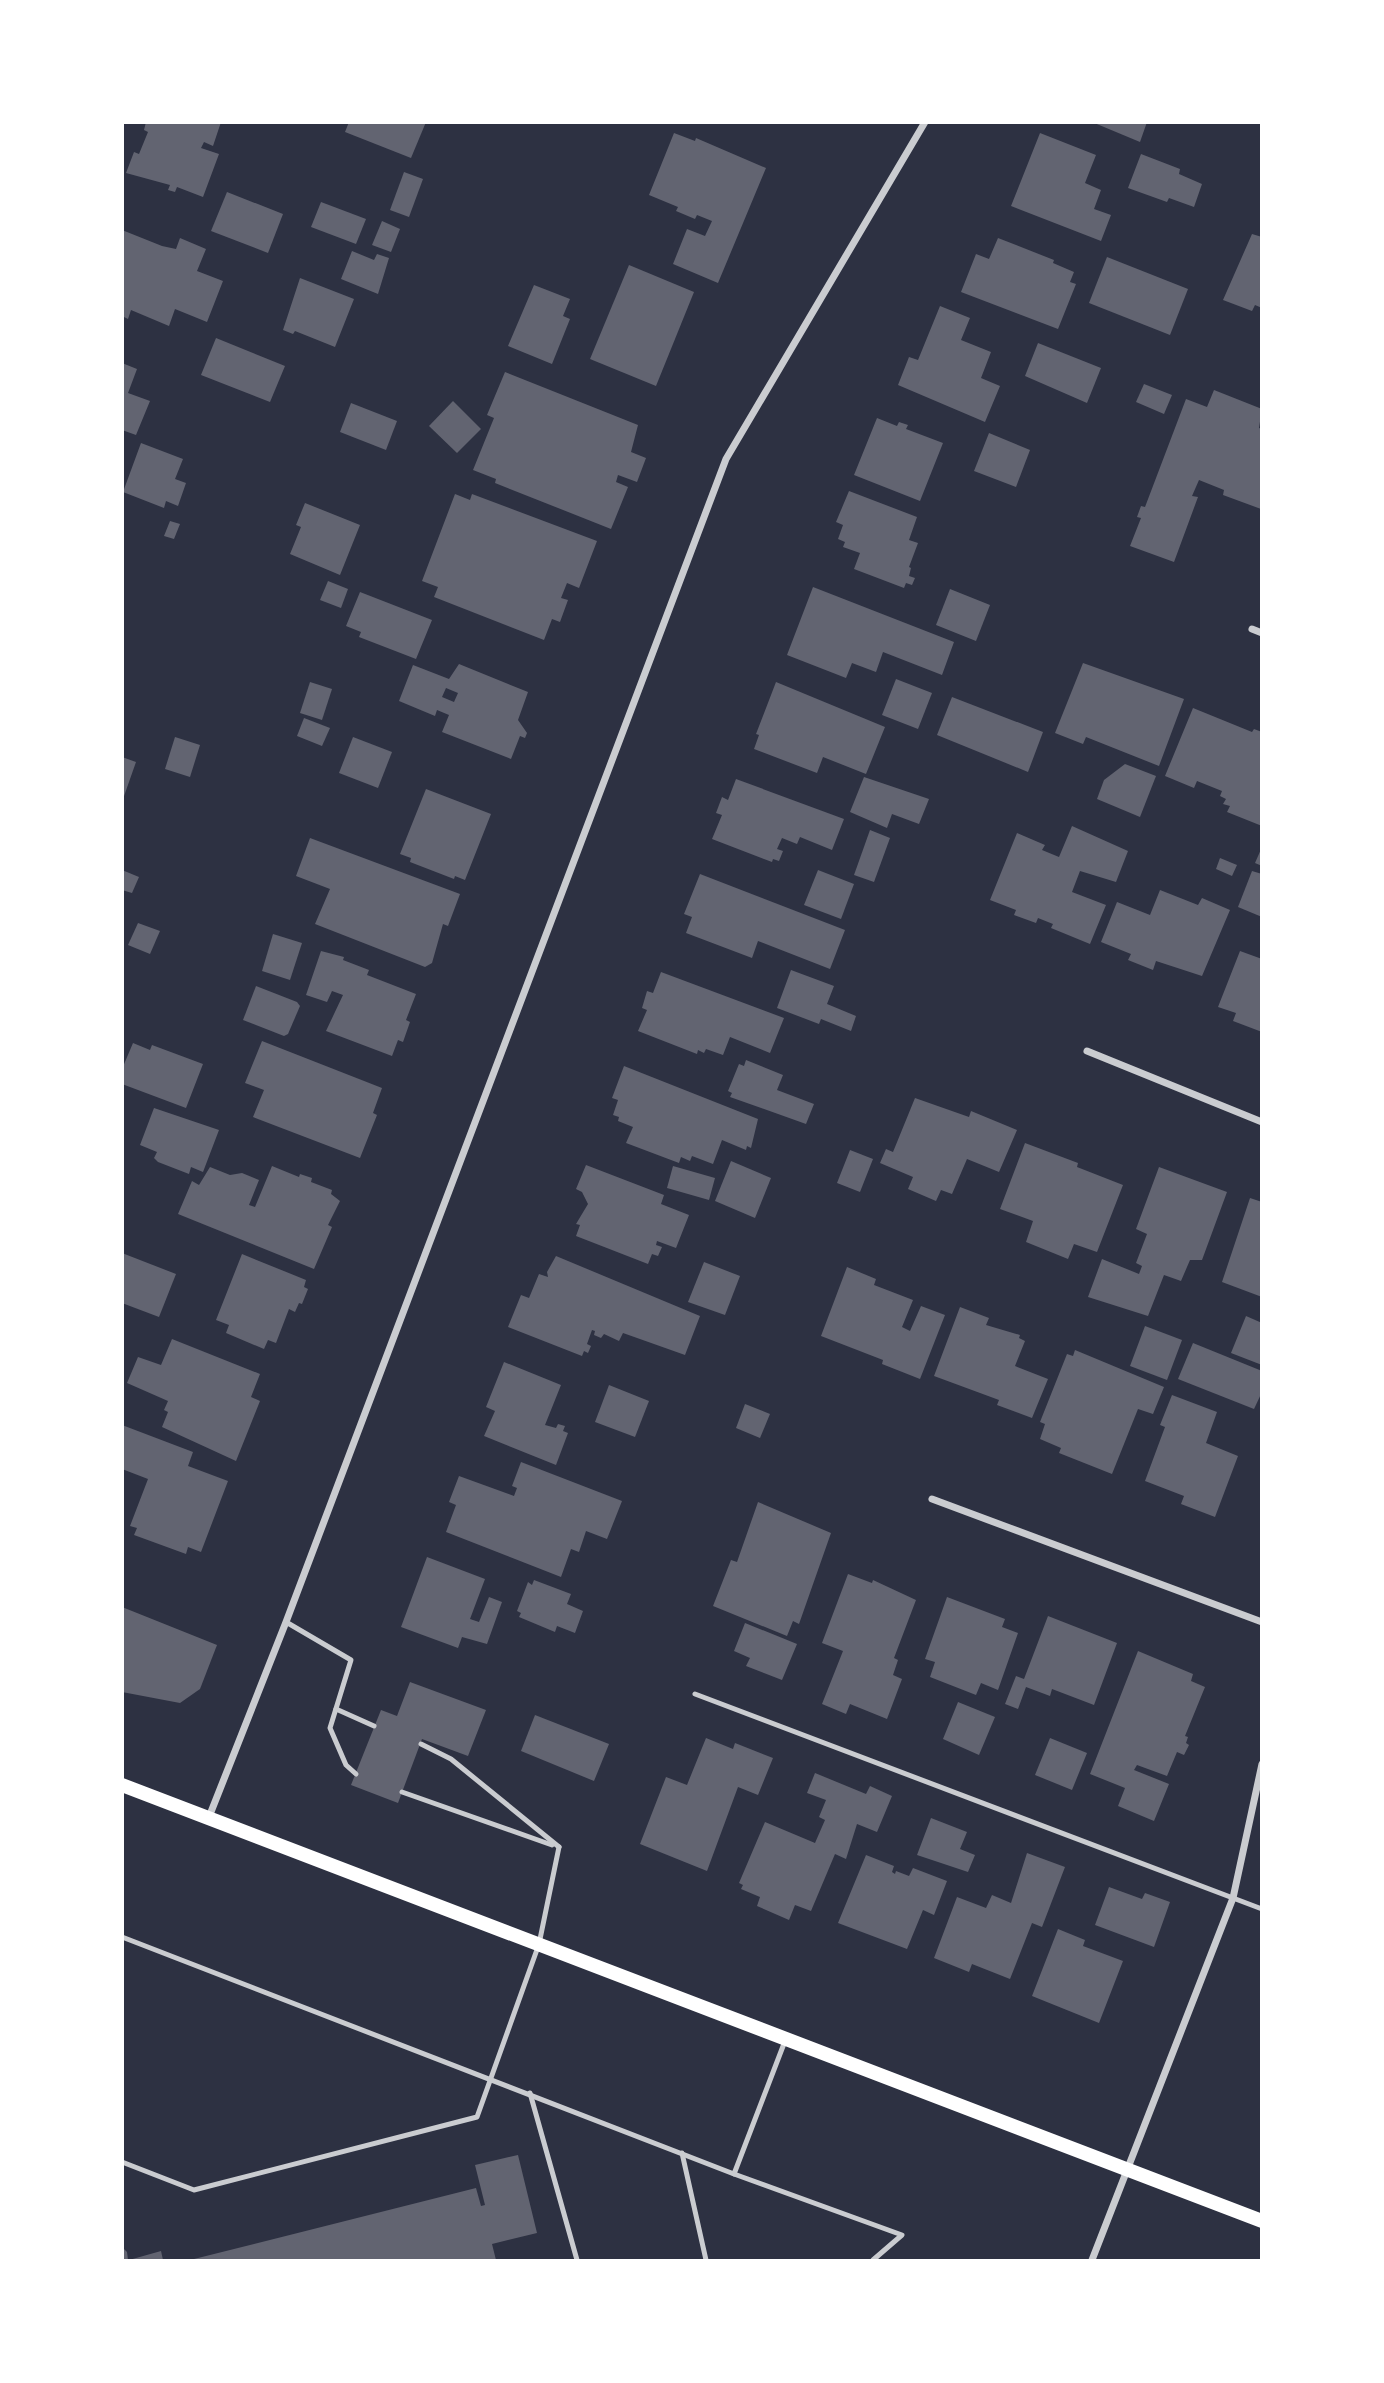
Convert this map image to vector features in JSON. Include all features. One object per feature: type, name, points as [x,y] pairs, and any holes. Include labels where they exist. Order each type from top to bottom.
[{"type":"main road","points":[[122,1785],[1128,2172],[1262,2221]]},
{"type":"street","points":[[209,1817],[286,1622],[726,459],[925,122]]},
{"type":"street","points":[[1252,629],[1262,633]]},
{"type":"street","points":[[1087,1051],[1262,1122]]},
{"type":"street","points":[[932,1499],[1262,1622]]},
{"type":"street","points":[[1092,2260],[1233,1898],[1262,1765]]},
{"type":"lane","points":[[286,1622],[351,1660],[330,1728],[346,1765],[356,1774]]},
{"type":"lane","points":[[695,1694],[1262,1909]]},
{"type":"lane","points":[[336,1709],[374,1726]]},
{"type":"lane","points":[[421,1744],[452,1759],[559,1847]]},
{"type":"lane","points":[[402,1792],[559,1847]]},
{"type":"lane","points":[[122,2162],[194,2190],[477,2117],[539,1944],[559,1847]]},
{"type":"lane","points":[[122,1937],[734,2174],[902,2235],[873,2260]]},
{"type":"lane","points":[[734,2174],[786,2039]]},
{"type":"lane","points":[[530,2093],[577,2260]]},
{"type":"lane","points":[[682,2153],[706,2260]]},
{"type":"building","points":[[146,122],[221,122],[213,146],[204,142],[201,148],[219,154],[203,197],[177,187],[175,192],[168,190],[170,185],[126,173],[134,152],[139,154],[148,132],[144,130]]},
{"type":"building","points":[[349,122],[426,122],[411,158],[345,132]]},
{"type":"building","points":[[1092,122],[1147,122],[1140,142]]},
{"type":"building","points":[[674,133],[695,141],[696,138],[766,168],[718,283],[673,264],[687,229],[705,236],[712,221],[697,215],[695,219],[676,211],[678,207],[649,195]]},
{"type":"building","points":[[1040,133],[1096,155],[1085,183],[1101,190],[1094,209],[1111,215],[1101,241],[1011,206]]},
{"type":"building","points":[[1141,154],[1180,169],[1179,174],[1202,184],[1194,207],[1169,198],[1167,202],[1128,188]]},
{"type":"building","points":[[404,172],[423,179],[409,217],[390,210]]},
{"type":"building","points":[[227,192],[283,214],[268,253],[211,231]]},
{"type":"building","points":[[321,202],[366,219],[356,244],[311,227]]},
{"type":"building","points":[[382,221],[400,229],[391,252],[372,245]]},
{"type":"building","points":[[122,230],[162,246],[176,249],[180,238],[206,249],[197,271],[223,281],[207,322],[175,309],[169,326],[131,310],[128,319],[122,316]]},
{"type":"building","points":[[1252,234],[1262,237],[1262,308],[1255,305],[1252,311],[1223,300]]},
{"type":"building","points":[[998,238],[1054,260],[1053,263],[1074,272],[1070,282],[1076,284],[1058,329],[961,292],[976,254],[989,259]]},
{"type":"building","points":[[352,251],[374,260],[377,254],[389,258],[378,294],[341,279]]},
{"type":"building","points":[[1107,257],[1188,289],[1170,335],[1089,303]]},
{"type":"building","points":[[629,265],[694,292],[656,386],[590,359]]},
{"type":"building","points":[[300,278],[354,299],[335,347],[295,331],[293,334],[283,330]]},
{"type":"building","points":[[534,285],[570,299],[563,316],[570,319],[552,364],[508,346]]},
{"type":"building","points":[[940,306],[970,318],[961,340],[991,352],[981,378],[1000,386],[985,422],[898,385],[909,357],[918,360]]},
{"type":"building","points":[[216,338],[285,366],[270,402],[201,375]]},
{"type":"building","points":[[1038,343],[1101,368],[1087,403],[1025,376]]},
{"type":"building","points":[[122,363],[137,369],[128,393],[150,401],[136,435],[122,430]]},
{"type":"building","points":[[505,372],[638,425],[631,452],[646,458],[637,482],[618,475],[616,482],[628,487],[611,529],[495,483],[496,479],[473,470],[494,418],[487,415]]},
{"type":"building","points":[[1144,384],[1172,395],[1164,414],[1136,402]]},
{"type":"building","points":[[1214,390],[1262,409],[1259,428],[1262,429],[1261,509],[1223,495],[1224,490],[1199,480],[1192,496],[1198,497],[1174,562],[1130,546],[1141,518],[1137,517],[1141,506],[1145,507],[1186,399],[1207,407]]},
{"type":"building","points":[[453,401],[481,429],[457,453],[429,426]]},
{"type":"building","points":[[351,403],[397,421],[386,450],[340,432]]},
{"type":"building","points":[[877,418],[897,426],[899,422],[908,425],[906,429],[943,443],[920,501],[854,475]]},
{"type":"building","points":[[989,433],[1030,450],[1016,487],[974,471]]},
{"type":"building","points":[[141,443],[183,459],[175,479],[186,483],[178,506],[166,501],[164,508],[123,492]]},
{"type":"building","points":[[849,491],[917,517],[909,540],[918,543],[909,567],[909,576],[915,578],[912,585],[906,583],[904,588],[854,569],[860,553],[843,547],[845,542],[838,539],[843,525],[836,522]]},
{"type":"building","points":[[455,494],[470,500],[472,494],[597,541],[579,588],[567,583],[561,598],[568,600],[560,622],[552,619],[544,640],[434,597],[438,587],[422,581]]},
{"type":"building","points":[[305,503],[360,525],[340,575],[290,554],[301,527],[296,525]]},
{"type":"building","points":[[170,521],[180,524],[174,539],[164,536]]},
{"type":"building","points":[[328,581],[348,589],[341,608],[320,600]]},
{"type":"building","points":[[813,587],[954,642],[942,675],[883,652],[876,672],[852,663],[846,678],[787,655]]},
{"type":"building","points":[[950,589],[990,605],[976,641],[936,625]]},
{"type":"building","points":[[360,592],[432,620],[416,659],[359,637],[361,632],[346,626]]},
{"type":"building","points":[[1083,663],[1184,699],[1159,766],[1086,737],[1083,744],[1055,733]]},
{"type":"building","points":[[459,664],[528,692],[518,720],[527,733],[525,738],[520,736],[511,759],[442,732],[449,715],[437,710],[435,716],[399,701],[413,665],[449,679]],"holes":[[[446,688],[458,693],[454,702],[442,697]]]},
{"type":"building","points":[[896,679],[932,693],[918,729],[882,715]]},
{"type":"building","points":[[310,682],[332,689],[322,720],[300,713]]},
{"type":"building","points":[[776,682],[885,727],[866,774],[823,757],[817,773],[754,749],[759,735],[756,734]]},
{"type":"building","points":[[952,697],[1043,732],[1028,772],[937,735]]},
{"type":"building","points":[[1193,708],[1252,732],[1254,729],[1262,732],[1262,826],[1227,812],[1230,806],[1223,804],[1226,799],[1220,796],[1222,791],[1197,781],[1194,788],[1165,776]]},
{"type":"building","points":[[304,718],[330,728],[322,746],[297,736]]},
{"type":"building","points":[[175,737],[200,745],[190,777],[165,769]]},
{"type":"building","points":[[353,737],[392,752],[378,788],[339,773]]},
{"type":"building","points":[[122,757],[136,762],[123,799],[122,799]]},
{"type":"building","points":[[1125,764],[1156,776],[1140,817],[1097,799],[1104,780]]},
{"type":"building","points":[[864,777],[929,799],[919,824],[892,814],[887,828],[850,812]]},
{"type":"building","points":[[736,779],[844,819],[832,850],[800,837],[797,844],[782,838],[777,849],[783,851],[779,861],[773,859],[772,862],[712,839],[722,815],[716,813],[722,797],[728,800]]},
{"type":"building","points":[[426,789],[491,814],[465,880],[455,876],[454,879],[410,862],[411,858],[400,854]]},
{"type":"building","points":[[1072,826],[1128,851],[1116,882],[1080,871],[1072,892],[1106,905],[1090,944],[1051,928],[1053,924],[1038,918],[1036,923],[1014,915],[1016,910],[990,900],[1017,833],[1045,845],[1042,850],[1059,857]]},
{"type":"building","points":[[870,830],[890,838],[874,882],[854,875]]},
{"type":"building","points":[[310,838],[460,894],[448,926],[443,924],[432,963],[425,967],[315,924],[330,889],[296,876]]},
{"type":"building","points":[[1262,847],[1262,866],[1255,863]]},
{"type":"building","points":[[1220,858],[1237,865],[1232,876],[1216,869]]},
{"type":"building","points":[[122,870],[139,877],[132,893],[122,890]]},
{"type":"building","points":[[818,870],[854,884],[841,919],[804,905]]},
{"type":"building","points":[[1252,871],[1262,874],[1262,917],[1238,907]]},
{"type":"building","points":[[700,874],[845,930],[830,969],[758,941],[752,958],[686,933],[692,917],[684,914]]},
{"type":"building","points":[[1160,890],[1198,905],[1202,898],[1230,910],[1202,976],[1156,961],[1153,970],[1128,960],[1131,954],[1101,942],[1117,902],[1150,915]]},
{"type":"building","points":[[138,923],[160,931],[150,954],[128,945]]},
{"type":"building","points":[[273,934],[302,943],[290,980],[262,971]]},
{"type":"building","points":[[321,951],[344,957],[343,960],[369,970],[367,975],[416,994],[406,1020],[410,1022],[403,1042],[398,1040],[392,1056],[326,1031],[343,995],[332,991],[327,1002],[306,995]]},
{"type":"building","points":[[1240,951],[1262,959],[1262,1032],[1233,1021],[1236,1013],[1218,1007]]},
{"type":"building","points":[[791,970],[834,986],[827,1004],[856,1016],[851,1031],[821,1019],[819,1024],[777,1008]]},
{"type":"building","points":[[661,972],[784,1018],[770,1053],[730,1037],[723,1055],[706,1049],[704,1053],[698,1050],[697,1054],[638,1031],[647,1010],[642,1008],[647,991],[653,993]]},
{"type":"building","points":[[256,986],[297,1002],[300,1006],[288,1034],[284,1036],[243,1020]]},
{"type":"building","points":[[262,1041],[382,1088],[373,1113],[377,1115],[360,1158],[253,1117],[264,1090],[245,1083]]},
{"type":"building","points":[[133,1043],[150,1050],[152,1045],[203,1064],[186,1108],[122,1084],[122,1069]]},
{"type":"building","points":[[746,1060],[783,1075],[777,1090],[814,1104],[806,1124],[730,1097],[732,1093],[728,1091],[739,1064],[744,1066]]},
{"type":"building","points":[[624,1066],[758,1119],[751,1148],[747,1146],[746,1150],[722,1140],[713,1164],[692,1156],[690,1161],[681,1157],[679,1163],[626,1143],[633,1127],[618,1121],[619,1117],[613,1115],[618,1100],[612,1098]]},
{"type":"building","points":[[915,1098],[969,1117],[971,1111],[1017,1130],[999,1172],[967,1159],[952,1194],[941,1190],[936,1201],[908,1189],[913,1177],[880,1163],[886,1149],[893,1152]]},
{"type":"building","points":[[154,1108],[219,1130],[203,1172],[191,1167],[189,1174],[158,1162],[154,1158],[157,1152],[140,1145]]},
{"type":"building","points":[[1025,1143],[1078,1163],[1077,1167],[1123,1185],[1097,1252],[1074,1244],[1068,1259],[1026,1242],[1033,1221],[1000,1209]]},
{"type":"building","points":[[850,1150],[873,1159],[860,1192],[837,1183]]},
{"type":"building","points":[[731,1161],[771,1178],[755,1218],[715,1201]]},
{"type":"building","points":[[586,1165],[664,1195],[661,1204],[689,1215],[676,1248],[657,1241],[656,1245],[662,1247],[658,1256],[652,1254],[648,1264],[576,1236],[580,1225],[576,1224],[588,1204],[582,1192],[576,1189]]},
{"type":"building","points":[[272,1166],[299,1177],[300,1174],[312,1178],[311,1182],[332,1190],[331,1194],[340,1201],[328,1225],[332,1227],[314,1269],[178,1214],[192,1181],[199,1185],[210,1167],[230,1175],[242,1173],[259,1180],[249,1205],[255,1207]]},
{"type":"building","points":[[673,1166],[715,1178],[709,1200],[667,1188]]},
{"type":"building","points":[[1159,1167],[1227,1192],[1202,1260],[1190,1260],[1181,1281],[1164,1275],[1148,1316],[1088,1297],[1102,1259],[1139,1274],[1142,1266],[1136,1263],[1147,1234],[1136,1229]]},
{"type":"building","points":[[1250,1198],[1262,1202],[1262,1297],[1222,1282]]},
{"type":"building","points":[[122,1253],[176,1274],[159,1317],[122,1303]]},
{"type":"building","points":[[242,1254],[306,1280],[304,1287],[308,1289],[302,1304],[299,1303],[295,1312],[289,1309],[276,1343],[268,1340],[264,1349],[226,1333],[229,1325],[216,1320]]},
{"type":"building","points":[[556,1256],[700,1316],[685,1355],[623,1333],[619,1341],[604,1334],[601,1338],[594,1335],[595,1331],[592,1330],[587,1344],[591,1346],[588,1353],[584,1351],[582,1356],[508,1327],[521,1295],[529,1298],[539,1274],[548,1277],[547,1272]]},
{"type":"building","points":[[704,1262],[740,1276],[725,1315],[688,1302]]},
{"type":"building","points":[[847,1267],[876,1279],[874,1285],[913,1300],[902,1327],[910,1331],[921,1306],[945,1315],[920,1379],[882,1364],[883,1360],[821,1336]]},
{"type":"building","points":[[960,1307],[989,1318],[986,1325],[1020,1335],[1019,1338],[1025,1341],[1015,1366],[1048,1379],[1032,1418],[997,1405],[999,1400],[934,1376]]},
{"type":"building","points":[[1246,1316],[1262,1323],[1262,1365],[1231,1353]]},
{"type":"building","points":[[1145,1326],[1182,1340],[1167,1380],[1130,1366]]},
{"type":"building","points":[[172,1339],[260,1374],[251,1397],[260,1401],[236,1461],[162,1427],[168,1412],[164,1410],[168,1401],[127,1383],[138,1357],[161,1365]]},
{"type":"building","points":[[1193,1343],[1262,1371],[1262,1392],[1254,1409],[1178,1379]]},
{"type":"building","points":[[1075,1350],[1164,1387],[1153,1414],[1138,1409],[1112,1474],[1059,1453],[1061,1448],[1040,1439],[1045,1424],[1040,1422],[1067,1354],[1073,1356]]},
{"type":"building","points":[[504,1362],[561,1385],[545,1425],[556,1428],[558,1424],[565,1426],[563,1431],[568,1433],[556,1465],[484,1436],[495,1411],[486,1407]]},
{"type":"building","points":[[609,1385],[649,1401],[635,1437],[595,1422]]},
{"type":"building","points":[[1172,1395],[1217,1412],[1206,1443],[1238,1456],[1215,1517],[1181,1504],[1184,1496],[1145,1481],[1165,1427],[1160,1425]]},
{"type":"building","points":[[745,1404],[770,1414],[760,1438],[736,1428]]},
{"type":"building","points":[[122,1425],[193,1452],[188,1466],[228,1481],[201,1552],[188,1547],[186,1554],[134,1535],[137,1528],[130,1526],[148,1479],[122,1469]]},
{"type":"building","points":[[521,1462],[622,1501],[607,1539],[586,1531],[579,1552],[571,1549],[561,1577],[446,1532],[456,1505],[449,1502],[459,1476],[514,1496],[517,1488],[512,1486]]},
{"type":"building","points":[[758,1502],[831,1533],[799,1624],[793,1621],[787,1636],[713,1606],[731,1560],[737,1562]]},
{"type":"building","points":[[427,1557],[485,1579],[470,1619],[479,1622],[489,1597],[502,1602],[487,1644],[462,1637],[458,1648],[401,1627]]},
{"type":"building","points":[[848,1574],[872,1583],[873,1580],[916,1600],[894,1658],[898,1660],[893,1675],[902,1679],[887,1719],[850,1704],[846,1714],[822,1704],[843,1651],[822,1643]]},
{"type":"building","points":[[534,1580],[571,1594],[567,1604],[583,1611],[575,1633],[557,1626],[555,1632],[519,1617],[521,1613],[517,1611],[528,1582],[532,1585]]},
{"type":"building","points":[[947,1597],[1005,1619],[1002,1627],[1018,1633],[998,1690],[981,1683],[976,1695],[930,1677],[935,1662],[925,1659]]},
{"type":"building","points":[[122,1607],[217,1645],[200,1689],[180,1703],[122,1692]]},
{"type":"building","points":[[1048,1616],[1117,1643],[1094,1705],[1052,1689],[1050,1696],[1026,1687],[1018,1709],[1005,1704],[1016,1676],[1024,1679]]},
{"type":"building","points":[[745,1623],[797,1644],[782,1680],[746,1666],[750,1658],[734,1651]]},
{"type":"building","points":[[1138,1651],[1193,1674],[1191,1681],[1205,1687],[1185,1736],[1188,1737],[1186,1743],[1189,1745],[1184,1755],[1177,1752],[1167,1776],[1137,1765],[1134,1770],[1169,1784],[1154,1821],[1118,1806],[1125,1788],[1090,1774]]},
{"type":"building","points":[[410,1682],[486,1710],[468,1756],[422,1739],[398,1803],[351,1785],[381,1710],[397,1716]]},
{"type":"building","points":[[958,1702],[995,1717],[979,1755],[943,1739]]},
{"type":"building","points":[[535,1715],[609,1744],[594,1781],[521,1751]]},
{"type":"building","points":[[706,1738],[733,1749],[735,1743],[773,1758],[758,1795],[738,1787],[707,1871],[640,1844],[666,1777],[687,1785]]},
{"type":"building","points":[[1050,1738],[1087,1753],[1072,1790],[1035,1775]]},
{"type":"building","points":[[815,1773],[866,1794],[870,1786],[892,1796],[877,1832],[857,1824],[846,1859],[835,1854],[811,1911],[795,1905],[789,1920],[757,1906],[760,1897],[741,1889],[743,1885],[739,1883],[765,1822],[815,1843],[825,1820],[819,1817],[826,1800],[807,1793]]},
{"type":"building","points":[[931,1818],[967,1832],[960,1849],[975,1855],[968,1872],[917,1855]]},
{"type":"building","points":[[1027,1853],[1065,1867],[1042,1927],[1032,1923],[1010,1979],[972,1964],[969,1972],[934,1958],[957,1897],[986,1908],[992,1895],[1011,1903]]},
{"type":"building","points":[[866,1855],[894,1866],[892,1872],[895,1874],[896,1871],[909,1876],[913,1868],[947,1881],[934,1915],[923,1910],[907,1949],[838,1923]]},
{"type":"building","points":[[1109,1887],[1142,1899],[1145,1893],[1170,1902],[1154,1947],[1095,1925]]},
{"type":"building","points":[[1058,1929],[1085,1940],[1083,1946],[1123,1961],[1099,2023],[1032,1996]]},
{"type":"building","points":[[518,2155],[537,2233],[492,2244],[496,2260],[190,2260],[476,2188],[481,2206],[485,2205],[475,2165]]},
{"type":"building","points":[[122,2247],[127,2252],[128,2260],[122,2260]]},
{"type":"building","points":[[161,2251],[163,2260],[129,2260]]}]
